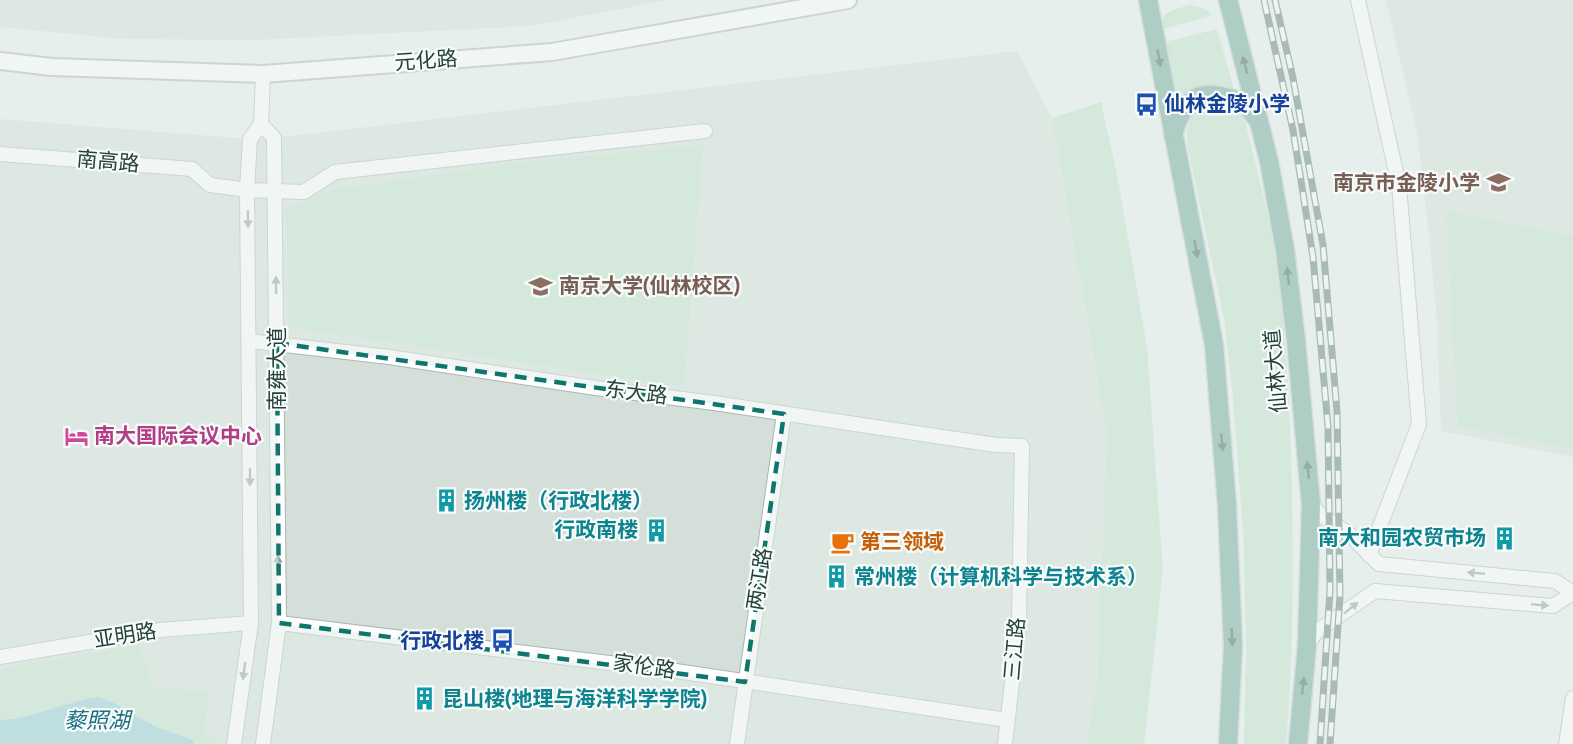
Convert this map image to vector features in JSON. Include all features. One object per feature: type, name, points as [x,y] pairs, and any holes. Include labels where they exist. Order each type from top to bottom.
[{"type":"main road","points":[[1148,0],[1214,345],[1227,506],[1233,646],[1228,744]]},
{"type":"main road","name":"仙林大道","points":[[1228,0],[1269,161],[1285,250],[1296,340],[1311,505],[1307,645],[1298,744]]},
{"type":"main road","points":[[1173,136],[1178,118],[1185,107],[1195,99],[1209,93],[1245,103],[1260,123]]},
{"type":"street","name":"元化路","points":[[0,61],[52,67],[264,74],[552,52],[848,0]]},
{"type":"street","points":[[1358,0],[1399,186],[1419,424],[1368,555]]},
{"type":"street","points":[[261,124],[264,74]]},
{"type":"street","name":"南雍大道","points":[[234,744],[251,623],[247,190],[250,139],[261,124],[273,138],[279,623],[263,744]]},
{"type":"street","points":[[247,190],[304,192],[335,172],[705,131]]},
{"type":"street","name":"南高路","points":[[0,154],[192,169],[210,185],[247,190]]},
{"type":"street","name":"东大路","points":[[249,341],[389,357],[996,445],[1022,446]]},
{"type":"street","name":"两江路","points":[[737,744],[784,414]]},
{"type":"street","name":"三江路","points":[[1005,744],[1019,620],[1022,446]]},
{"type":"street","points":[[1307,645],[1317,631],[1375,591],[1553,606],[1573,593],[1555,581],[1379,564],[1349,534],[1321,515],[1311,505]]},
{"type":"street","name":"亚明路","points":[[0,657],[160,630],[251,623]]},
{"type":"street","name":"家伦路","points":[[279,623],[558,656],[1007,720]]},
{"type":"street","points":[[1566,744],[1573,698]]},
{"type":"highlighted area","points":[[277,343],[784,414],[745,682],[279,623]]},
{"type":"shaded area","points":[[0,0],[669,0],[529,26],[257,40],[123,39],[0,27]]},
{"type":"shaded area","name":"南京市金陵小学","points":[[1386,0],[1573,0],[1573,457],[1441,431],[1437,322],[1417,133]]},
{"type":"shaded area","name":"南京大学(仙林校区)","points":[[1017,51],[1052,118],[1107,432],[1097,685],[1086,744],[0,744],[0,119],[250,139],[274,138]]},
{"type":"green space","points":[[1191,5],[1203,8],[1212,16],[1158,30],[1166,15]]},
{"type":"green space","points":[[1217,29],[1234,89],[1226,86],[1212,86],[1179,104],[1162,43]]},
{"type":"green space","points":[[1101,102],[1117,175],[1147,347],[1163,570],[1144,744],[1086,744],[1097,685],[1107,432],[1052,118]]},
{"type":"green space","points":[[1217,102],[1236,107],[1244,117],[1269,222],[1280,291],[1289,399],[1293,527],[1292,635],[1286,744],[1244,744],[1246,654],[1244,544],[1233,399],[1224,318],[1187,144],[1189,121],[1192,116],[1201,107]]},
{"type":"green space","points":[[703,145],[684,387],[289,327],[286,208],[336,189],[526,162]]},
{"type":"green space","points":[[1446,211],[1573,236],[1573,449],[1458,426]]},
{"type":"green space","points":[[138,645],[154,687],[209,692],[204,735],[217,739],[216,744],[193,744],[193,740],[156,727],[116,704],[82,699],[40,713],[0,720],[0,669]]},
{"type":"water","name":"藜照湖","points":[[99,697],[156,727],[193,740],[193,744],[0,744],[0,720],[25,717]]},
{"type":"railway","points":[[1264,0],[1293,130],[1313,257],[1328,427],[1330,590],[1320,744]]},
{"type":"railway","points":[[1275,0],[1293,78],[1323,245],[1337,411],[1340,596],[1330,744]]},
{"type":"place","name":"仙林金陵小学","points":[[1146,104]]},
{"type":"place","name":"南京市金陵小学","points":[[1498,183]]},
{"type":"place","name":"南京大学(仙林校区)","points":[[541,286]]},
{"type":"place","name":"南大国际会议中心","points":[[76,436]]},
{"type":"place","name":"扬州楼（行政北楼）","points":[[446,501]]},
{"type":"place","name":"行政南楼","points":[[656,530]]},
{"type":"place","name":"南大和园农贸市场","points":[[1504,538]]},
{"type":"place","name":"第三领域","points":[[842,542]]},
{"type":"place","name":"常州楼（计算机科学与技术系）","points":[[836,577]]},
{"type":"place","name":"行政北楼","points":[[502,641]]},
{"type":"place","name":"昆山楼(地理与海洋科学学院)","points":[[424,699]]}]
